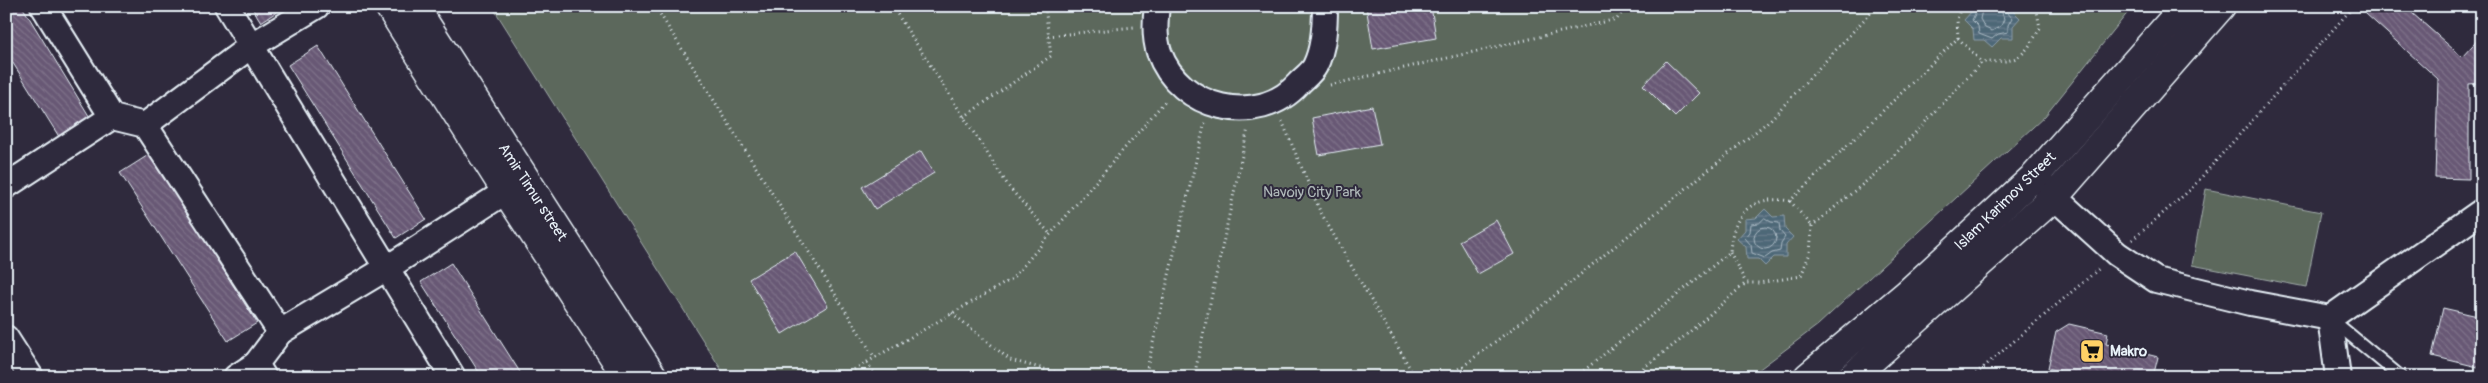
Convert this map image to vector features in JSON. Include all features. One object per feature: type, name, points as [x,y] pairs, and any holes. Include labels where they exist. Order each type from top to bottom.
[{"type":"main road","name":"Amir Timur street","points":[[389,6],[653,377]]},
{"type":"main road","name":"Amir Timur street","points":[[414,6],[515,185],[627,377]]},
{"type":"main road","name":"Islam Karimov Street","points":[[1808,377],[1907,294],[2035,176],[2184,6]]},
{"type":"main road","name":"Islam Karimov Street","points":[[1852,377],[2054,197],[2221,6]]},
{"type":"street","points":[[43,6],[112,117],[145,125],[280,332]]},
{"type":"street","points":[[227,6],[453,377]]},
{"type":"street","points":[[145,125],[251,46],[317,6]]},
{"type":"street","points":[[1156,16],[1159,52],[1172,77],[1192,96],[1229,108],[1263,105],[1290,93],[1314,67],[1325,33],[1325,6]]},
{"type":"street","points":[[6,186],[112,117]]},
{"type":"street","points":[[2035,176],[2054,197],[2117,254],[2156,280],[2250,303],[2330,318],[2482,211]]},
{"type":"street","points":[[252,373],[280,332],[387,268],[515,185]]},
{"type":"street","points":[[2330,318],[2338,377]]},
{"type":"street","points":[[6,338],[31,377]]},
{"type":"lane","points":[[2330,318],[2401,377]]},
{"type":"path","points":[[662,6],[657,7],[875,358]]},
{"type":"path","points":[[892,6],[1009,187],[1050,234]]},
{"type":"path","points":[[964,117],[1051,56],[1045,6]]},
{"type":"path","points":[[1328,85],[1617,20],[1627,6]]},
{"type":"path","points":[[1440,377],[1462,367],[1530,315],[1770,120],[1877,6]]},
{"type":"path","points":[[1961,6],[1957,19],[1958,38],[1982,62],[2008,62],[2026,53],[2040,28],[2036,6]]},
{"type":"path","points":[[1972,377],[2190,190],[2354,6]]},
{"type":"path","points":[[1048,36],[1156,16]]},
{"type":"path","points":[[1790,201],[1958,38]]},
{"type":"path","points":[[1812,226],[1880,170],[1982,62]]},
{"type":"path","points":[[841,377],[1012,279],[1180,84]]},
{"type":"path","points":[[1145,377],[1209,103]]},
{"type":"path","points":[[1194,377],[1263,105]]},
{"type":"path","points":[[1263,105],[1320,211],[1415,377]]},
{"type":"path","points":[[1631,377],[1679,340],[1746,283],[1759,283],[1800,276],[1810,253],[1812,226],[1790,201],[1772,198],[1755,203],[1739,216],[1731,238],[1730,252],[1746,283]]},
{"type":"path","points":[[1576,377],[1730,252]]},
{"type":"path","points":[[952,313],[1010,360],[1074,377]]},
{"type":"path","points":[[868,363],[877,377]]},
{"type":"green space","name":"Navoiy City Park","points":[[492,6],[2133,6],[2045,116],[1818,325],[1749,377],[726,377]]},
{"type":"green space","points":[[2206,189],[2321,212],[2306,287],[2192,265]]},
{"type":"water","points":[[1972,6],[2012,6],[2012,10],[2020,18],[2013,26],[2013,38],[2001,38],[1992,47],[1984,40],[1974,40],[1973,29],[1964,20],[1972,11]]},
{"type":"water","points":[[1765,209],[1773,217],[1784,216],[1785,229],[1793,237],[1786,245],[1786,257],[1774,257],[1765,266],[1758,259],[1747,259],[1746,247],[1737,239],[1745,230],[1745,219],[1756,218]]},
{"type":"building","points":[[6,6],[22,6],[94,124],[63,143],[6,52]]},
{"type":"building","points":[[251,6],[286,6],[261,22]]},
{"type":"building","points":[[1366,6],[1431,6],[1436,38],[1373,49]]},
{"type":"building","points":[[2372,6],[2404,6],[2462,57],[2482,35],[2482,83],[2469,84],[2469,179],[2435,178],[2438,79],[2366,14]]},
{"type":"building","points":[[318,46],[426,219],[396,238],[288,65]]},
{"type":"building","points":[[1666,61],[1699,93],[1675,117],[1643,85]]},
{"type":"building","points":[[1372,106],[1380,144],[1319,155],[1312,118]]},
{"type":"building","points":[[921,151],[934,173],[875,209],[862,187]]},
{"type":"building","points":[[150,154],[257,323],[228,341],[120,173]]},
{"type":"building","points":[[1496,220],[1514,254],[1478,274],[1459,241]]},
{"type":"building","points":[[795,251],[828,306],[782,334],[749,279]]},
{"type":"building","points":[[451,263],[523,377],[482,377],[421,282]]},
{"type":"building","points":[[2443,308],[2482,317],[2482,368],[2432,356]]},
{"type":"building","name":"Makro","points":[[2069,324],[2108,333],[2106,344],[2158,357],[2153,377],[2059,377],[2060,371],[2048,368],[2056,332]]},
{"type":"place","name":"Makro","points":[[2092,351]]}]
